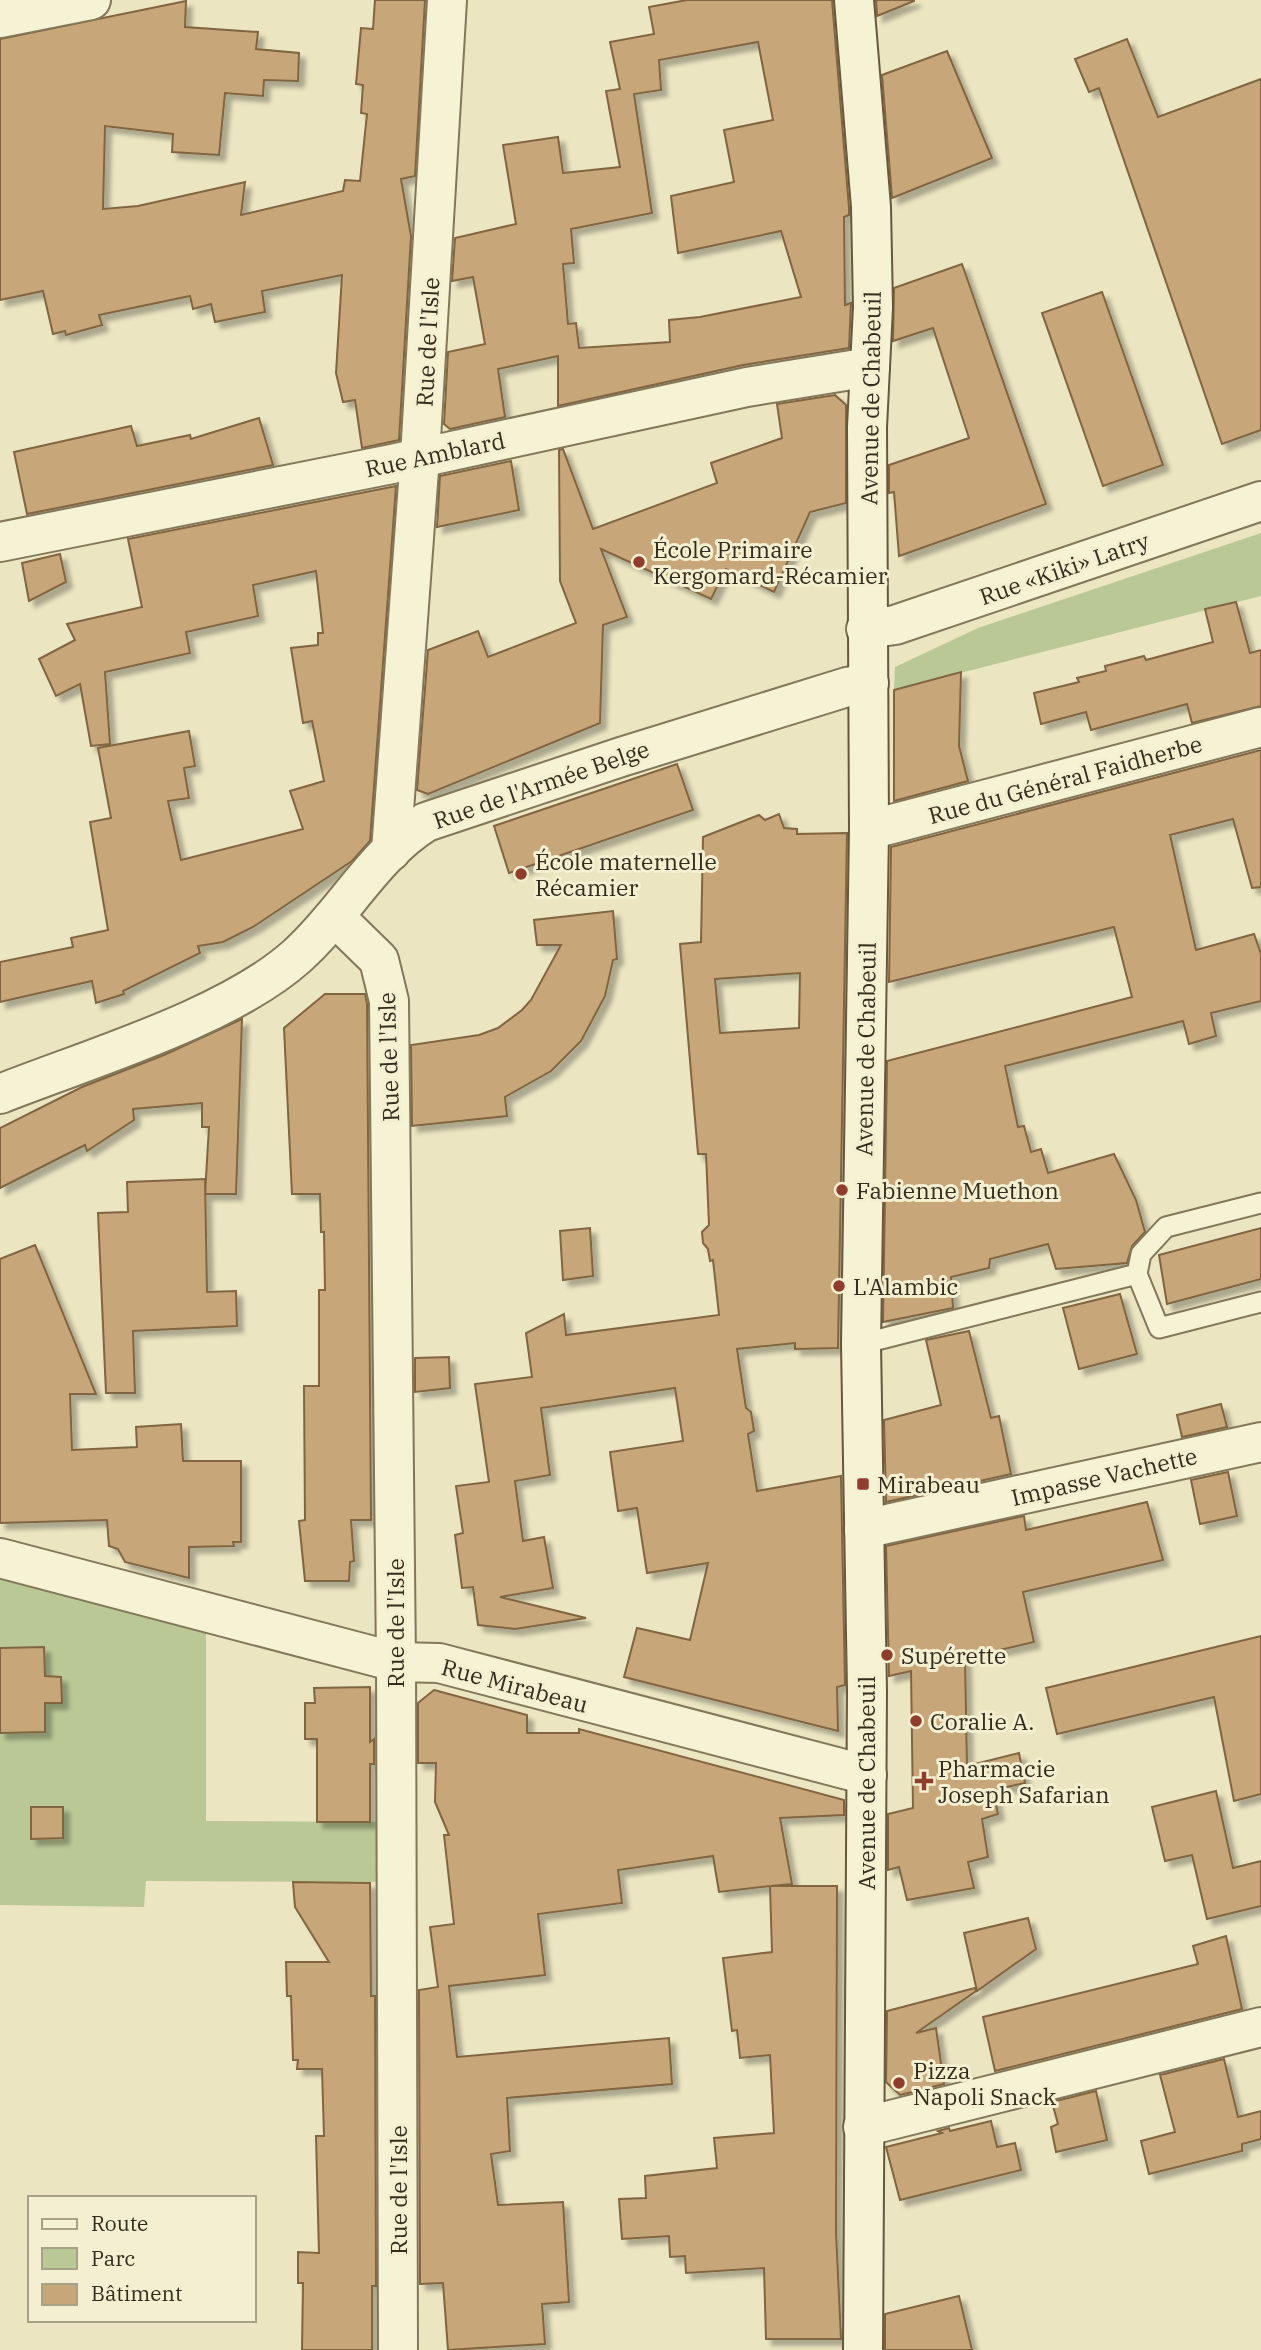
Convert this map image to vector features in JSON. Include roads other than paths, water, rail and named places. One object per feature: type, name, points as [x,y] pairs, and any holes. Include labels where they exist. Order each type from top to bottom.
[{"type":"street","points":[[0,18],[91,0]]},
{"type":"street","name":"Rue de l'Isle","points":[[391,851],[420,456],[447,0]]},
{"type":"street","name":"Avenue de Chabeuil","points":[[854,0],[871,207],[873,307],[866,621],[869,683],[869,830],[861,1344],[867,1775],[863,2350]]},
{"type":"street","name":"Rue Amblard","points":[[0,542],[747,387],[870,367]]},
{"type":"street","name":"Rue «Kiki» Latry","points":[[866,621],[895,625],[1261,501]]},
{"type":"street","name":"Rue de l'Armée Belge","points":[[0,1094],[182,1023],[264,981],[297,956],[335,917],[404,836],[425,822],[780,707],[869,683]]},
{"type":"street","name":"Rue du Général Faidherbe","points":[[869,830],[1261,727]]},
{"type":"street","name":"Rue de l'Isle","points":[[335,917],[379,960],[389,1001],[396,1662],[398,2350]]},
{"type":"street","name":"Impasse Vachette","points":[[864,1529],[1261,1441]]},
{"type":"street","name":"Rue Mirabeau","points":[[0,1558],[396,1662],[439,1663],[835,1769],[867,1775]]},
{"type":"street","points":[[863,2127],[1261,2027]]},
{"type":"lane","points":[[1261,1203],[1166,1227],[1141,1254],[1137,1273],[1158,1328],[1261,1302]]},
{"type":"lane","points":[[861,1344],[1137,1273]]},
{"type":"place","name":"École Primaire Kergomard-Récamier","points":[[639,562]]},
{"type":"place","name":"École maternelle Récamier","points":[[521,874]]},
{"type":"place","name":"Fabienne Muethon","points":[[842,1190]]},
{"type":"place","name":"L'Alambic","points":[[839,1286]]},
{"type":"place","name":"Mirabeau","points":[[863,1484]]},
{"type":"place","name":"Supérette","points":[[887,1655]]},
{"type":"place","name":"Coralie A.","points":[[916,1721]]},
{"type":"place","name":"Pharmacie Joseph Safarian","points":[[924,1781]]},
{"type":"place","name":"Pizza Napoli Snack","points":[[899,2083]]}]
